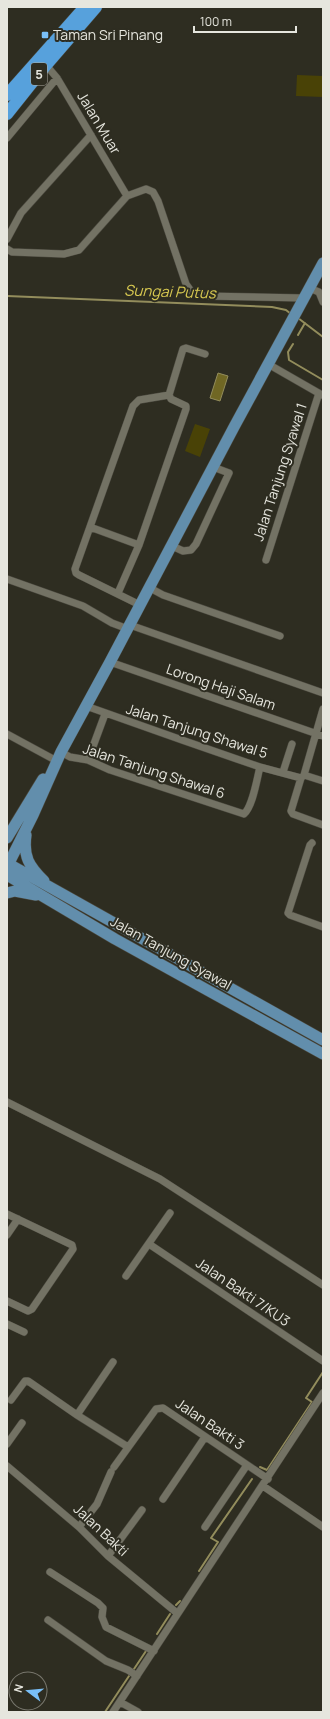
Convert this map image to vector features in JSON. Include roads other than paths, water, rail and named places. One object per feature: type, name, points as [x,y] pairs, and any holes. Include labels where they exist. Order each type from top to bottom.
[{"type":"highway","name":"5","points":[[9,89],[85,7]]},
{"type":"highway","name":"5","points":[[7,114],[46,65],[96,7]]},
{"type":"main road","points":[[8,836],[58,756],[86,706],[268,364],[323,264]]},
{"type":"main road","points":[[7,867],[33,815],[58,756]]},
{"type":"main road","points":[[33,815],[24,848],[28,861],[39,876],[52,888]]},
{"type":"main road","name":"Jalan Tanjung Syawal","points":[[7,867],[52,888],[323,1040]]},
{"type":"main road","name":"Jalan Tanjung Syawal","points":[[7,867],[50,900],[114,940],[323,1054]]},
{"type":"main road","points":[[7,893],[15,891],[29,893],[50,900]]},
{"type":"street","name":"Jalan Muar","points":[[46,65],[57,78],[127,196]]},
{"type":"street","points":[[7,138],[57,78]]},
{"type":"street","points":[[7,239],[21,213],[91,135]]},
{"type":"street","points":[[7,249],[12,252],[64,254],[79,250],[127,196],[146,189],[153,192],[158,201],[186,284],[191,291],[204,296],[304,298],[319,292],[323,302]]},
{"type":"street","points":[[169,395],[183,349],[186,348],[205,354]]},
{"type":"street","points":[[268,364],[321,394]]},
{"type":"street","name":"Jalan Tanjung Syawal 1","points":[[266,560],[321,394]]},
{"type":"street","points":[[140,605],[76,573],[75,569],[133,406],[138,400],[169,395]]},
{"type":"street","points":[[118,593],[139,545],[186,409],[186,406],[171,399],[169,395]]},
{"type":"street","points":[[172,546],[183,551],[191,550],[196,544],[230,473],[213,468]]},
{"type":"street","points":[[90,527],[139,545]]},
{"type":"street","points":[[7,578],[83,606],[112,623],[129,627],[323,693]]},
{"type":"street","points":[[150,588],[163,595],[280,636]]},
{"type":"street","name":"Lorong Haji Salam","points":[[110,662],[323,736]]},
{"type":"street","name":"Jalan Tanjung Shawal 5","points":[[86,706],[105,714],[260,767],[323,781]]},
{"type":"street","points":[[323,709],[291,811],[293,814],[323,825]]},
{"type":"street","points":[[88,760],[105,714]]},
{"type":"street","name":"Jalan Tanjung Shawal 6","points":[[7,734],[58,756],[88,760],[110,770],[244,814],[247,812],[260,767]]},
{"type":"street","points":[[283,772],[292,744]]},
{"type":"street","points":[[312,843],[310,845],[288,913],[323,927]]},
{"type":"street","points":[[7,1102],[160,1179],[323,1284]]},
{"type":"street","points":[[126,1276],[170,1213]]},
{"type":"street","points":[[7,1214],[72,1245],[73,1249],[32,1309],[28,1312],[7,1301]]},
{"type":"street","points":[[7,1235],[18,1220]]},
{"type":"street","name":"Jalan Bakti 7/KU3","points":[[149,1244],[323,1361]]},
{"type":"street","points":[[7,1324],[24,1332]]},
{"type":"street","points":[[77,1415],[112,1362]]},
{"type":"street","points":[[12,1400],[25,1381],[28,1381],[128,1448]]},
{"type":"street","points":[[113,1712],[154,1651],[177,1613],[268,1479],[323,1393]]},
{"type":"street","name":"Jalan Bakti 3","points":[[79,1527],[97,1504],[112,1470],[156,1409],[163,1408],[268,1479]]},
{"type":"street","points":[[7,1444],[22,1423]]},
{"type":"street","points":[[163,1499],[205,1437]]},
{"type":"street","points":[[205,1527],[247,1465]]},
{"type":"street","name":"Jalan Bakti","points":[[7,1466],[79,1527],[108,1556],[177,1613]]},
{"type":"street","points":[[263,1486],[323,1527]]},
{"type":"street","points":[[108,1556],[142,1510]]},
{"type":"street","points":[[50,1572],[103,1608],[102,1617],[106,1627],[154,1651]]},
{"type":"street","points":[[48,1620],[106,1661],[137,1676]]},
{"type":"street","points":[[120,1702],[138,1712]]},
{"type":"waterway","name":"Sungai Putus","points":[[7,296],[272,307],[286,310],[291,314]]},
{"type":"waterway","name":"Sungai Putus","points":[[298,318],[323,337]]},
{"type":"waterway","points":[[298,335],[305,323]]},
{"type":"waterway","points":[[293,344],[288,352],[289,360],[323,380]]},
{"type":"waterway","points":[[260,1467],[267,1470],[312,1402],[306,1398],[323,1372]]},
{"type":"waterway","points":[[199,1571],[218,1542],[211,1538],[252,1479]]},
{"type":"waterway","points":[[176,1605],[180,1601]]},
{"type":"waterway","points":[[157,1634],[170,1614]]},
{"type":"waterway","points":[[134,1669],[146,1651]]},
{"type":"waterway","points":[[105,1712],[129,1676]]},
{"type":"place","name":"Taman Sri Pinang","points":[[45,35]]}]
